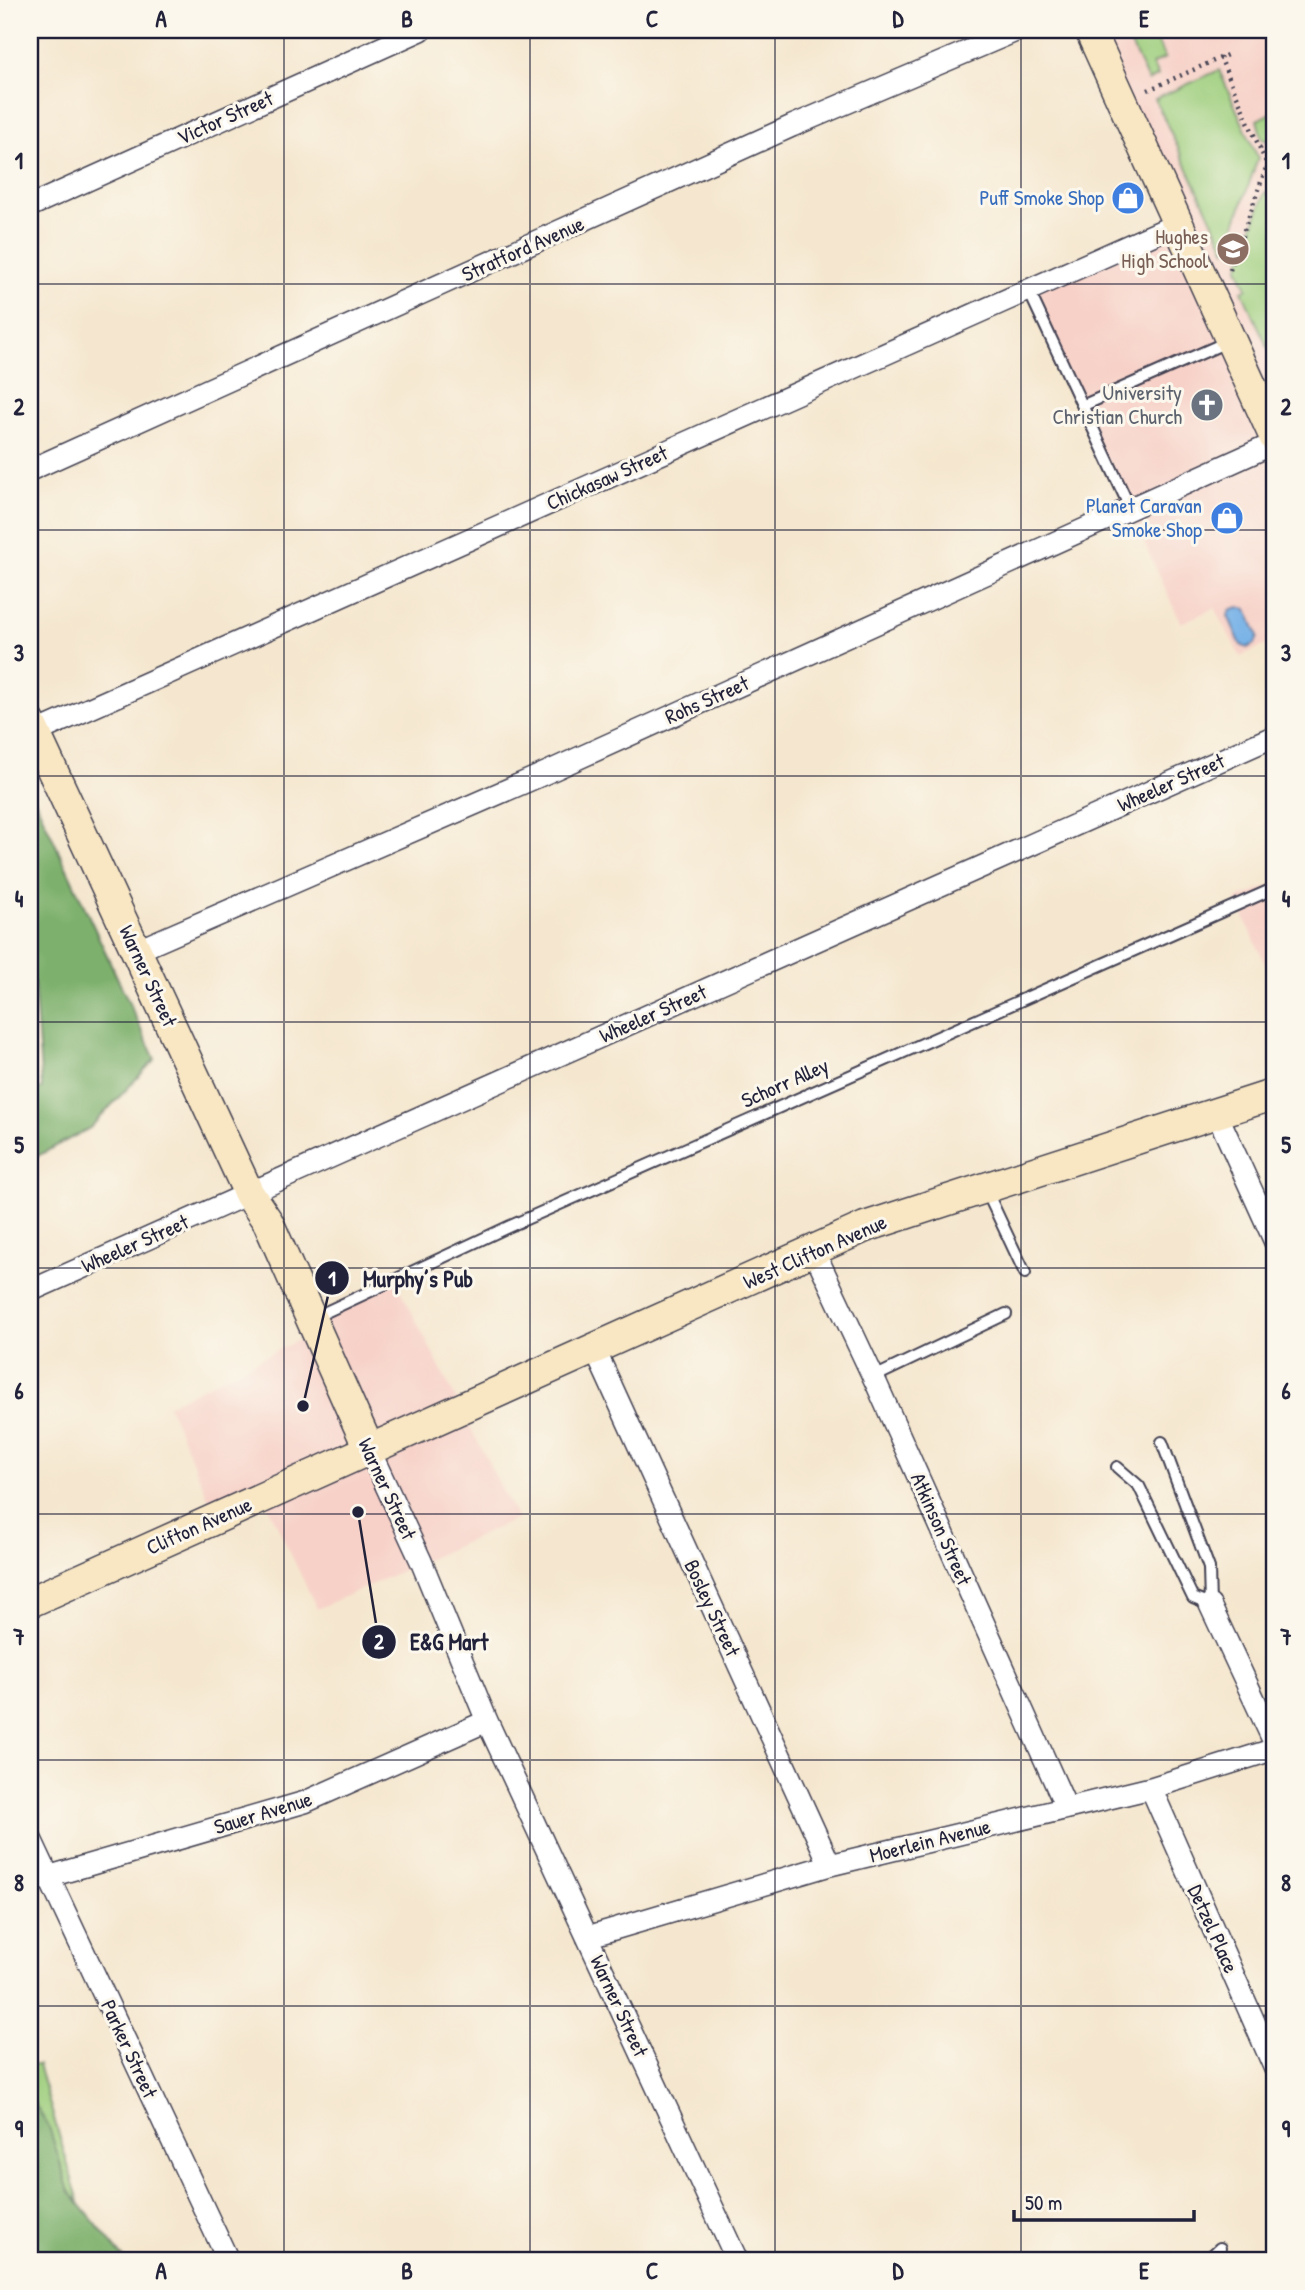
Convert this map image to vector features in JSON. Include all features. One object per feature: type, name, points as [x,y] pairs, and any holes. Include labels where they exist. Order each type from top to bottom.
[{"type":"main road","points":[[1090,30],[1180,223],[1275,438]]},
{"type":"main road","name":"Warner Street","points":[[31,730],[249,1194],[268,1222],[369,1449]]},
{"type":"main road","name":"West Clifton Avenue","points":[[369,1449],[865,1227],[1275,1094]]},
{"type":"main road","name":"Clifton Avenue","points":[[30,1602],[369,1449]]},
{"type":"street","name":"Victor Street","points":[[30,206],[421,30]]},
{"type":"street","name":"Stratford Avenue","points":[[30,470],[792,126],[1018,30]]},
{"type":"street","name":"Chickasaw Street","points":[[31,730],[1180,223]]},
{"type":"street","name":"Rohs Street","points":[[136,951],[538,776],[1275,443]]},
{"type":"street","name":"Wheeler Street","points":[[30,1290],[1275,736]]},
{"type":"street","points":[[1216,1112],[1275,1242]]},
{"type":"street","name":"Atkinson Street","points":[[814,1251],[1066,1807]]},
{"type":"street","name":"Bosley Street","points":[[595,1350],[830,1865]]},
{"type":"street","name":"Warner Street","points":[[369,1449],[421,1561],[487,1721],[737,2260]]},
{"type":"street","points":[[1210,1605],[1275,1747]]},
{"type":"street","name":"Sauer Avenue","points":[[39,1879],[305,1802],[487,1721]]},
{"type":"street","name":"Moerlein Avenue","points":[[587,1937],[830,1865],[1151,1788],[1275,1747]]},
{"type":"street","name":"Detzel Place","points":[[1151,1788],[1275,2069]]},
{"type":"street","name":"Parker Street","points":[[30,1837],[39,1879],[228,2260]]},
{"type":"lane","points":[[1028,289],[1131,510]]},
{"type":"lane","points":[[1084,405],[1231,340]]},
{"type":"lane","name":"Schorr Alley","points":[[313,1318],[521,1222],[1275,888]]},
{"type":"lane","points":[[984,1188],[1026,1273]]},
{"type":"lane","points":[[873,1377],[1006,1314]]},
{"type":"lane","points":[[1117,1467],[1139,1486],[1193,1598],[1210,1605],[1209,1568],[1162,1442]]},
{"type":"lane","points":[[1207,2260],[1220,2248]]},
{"type":"path","points":[[1148,90],[1227,55]]},
{"type":"path","points":[[1220,57],[1275,183]]},
{"type":"path","points":[[1260,148],[1275,142]]},
{"type":"path","points":[[1230,270],[1267,164]]},
{"type":"shaded area","points":[[1090,30],[1275,30],[1275,667],[1266,645],[1240,656],[1215,608],[1181,623],[1028,289],[1179,223]]},
{"type":"shaded area","points":[[1275,884],[1275,986],[1236,899]]},
{"type":"shaded area","points":[[396,1281],[517,1519],[317,1609],[264,1498],[217,1518],[168,1405],[300,1339],[313,1318]]},
{"type":"green space","points":[[1124,30],[1152,30],[1165,58],[1152,64],[1158,76],[1148,81]]},
{"type":"green space","points":[[1219,70],[1258,158],[1226,250],[1155,99]]},
{"type":"green space","points":[[1275,111],[1275,138],[1268,141],[1262,139],[1257,120]]},
{"type":"green space","points":[[1265,192],[1275,197],[1275,363],[1242,291],[1247,288],[1238,268]]},
{"type":"green space","points":[[30,789],[155,1059],[90,1128],[30,1160],[30,1095],[42,1088],[34,983],[30,974]]},
{"type":"green space","points":[[30,2065],[38,2065],[84,2219],[91,2260],[30,2260]]},
{"type":"green space","points":[[30,2097],[49,2127],[69,2191],[125,2260],[36,2260],[30,2249]]},
{"type":"water","points":[[1238,607],[1247,609],[1258,636],[1255,644],[1247,648],[1241,645],[1228,616],[1230,610]]},
{"type":"place","name":"Puff Smoke Shop","points":[[1128,198]]},
{"type":"place","name":"Hughes High School","points":[[1233,249]]},
{"type":"place","name":"University Christian Church","points":[[1207,405]]},
{"type":"place","name":"Planet Caravan Smoke Shop","points":[[1227,518]]},
{"type":"place","name":"Murphy’s Pub","points":[[303,1406]]},
{"type":"place","name":"E&G Mart","points":[[358,1512]]}]
